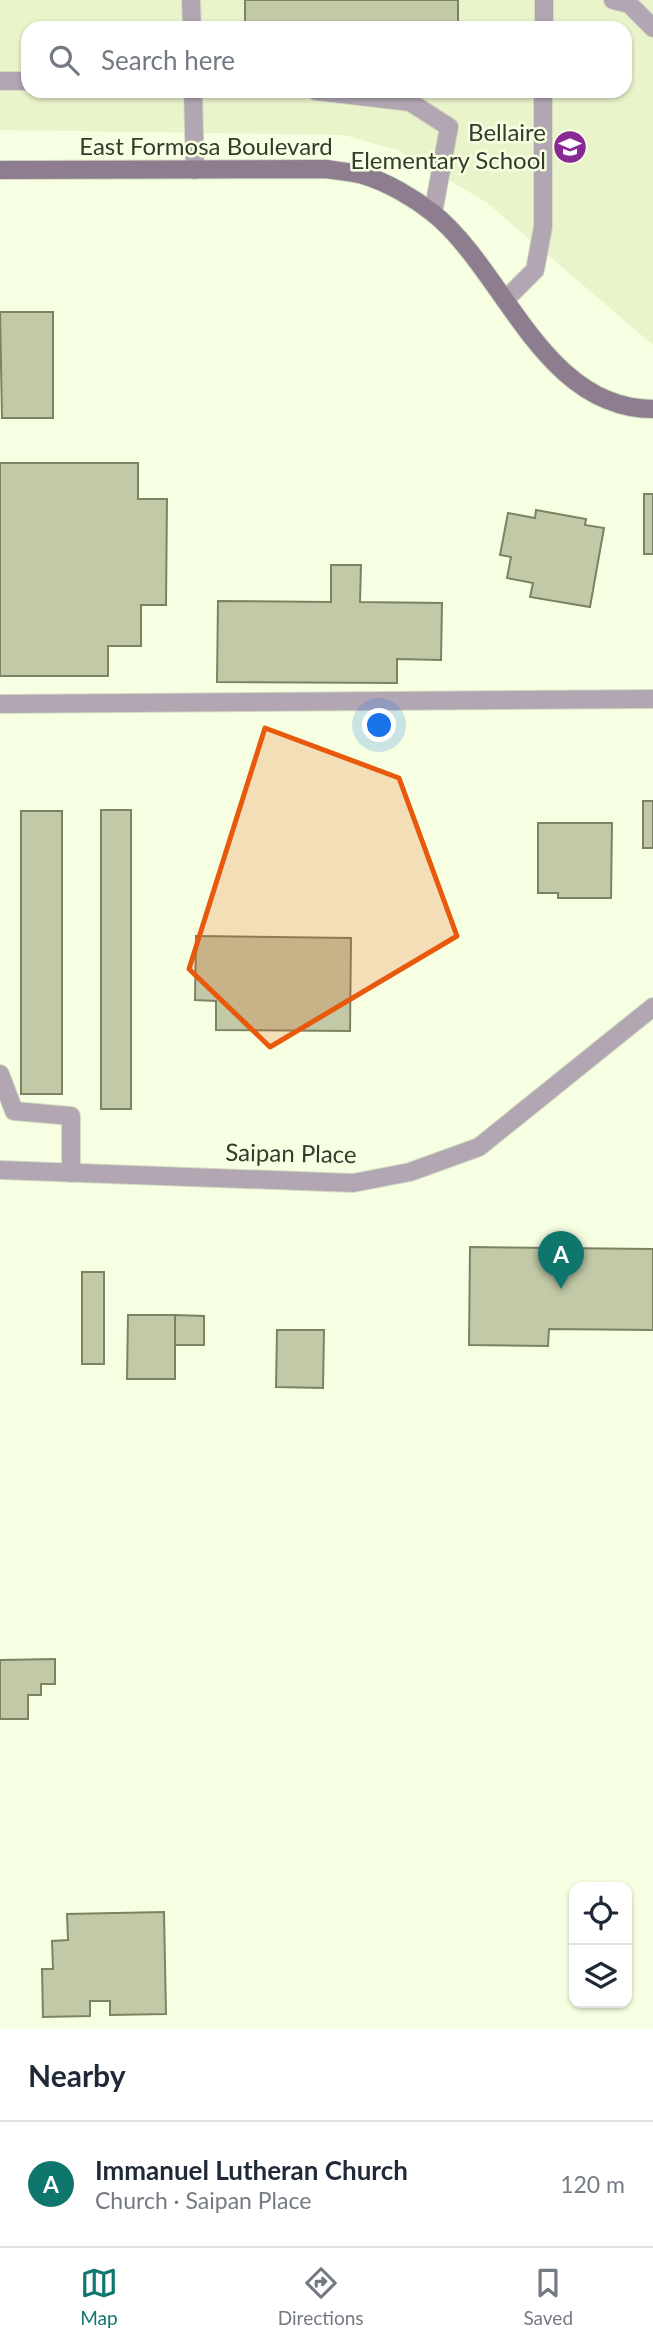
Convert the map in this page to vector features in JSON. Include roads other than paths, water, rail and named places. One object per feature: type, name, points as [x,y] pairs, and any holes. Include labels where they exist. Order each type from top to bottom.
[{"type":"street","points":[[191,0],[192,21]]},
{"type":"street","points":[[544,0],[544,21]]},
{"type":"street","points":[[613,0],[629,4],[653,28]]},
{"type":"street","points":[[0,81],[21,81]]},
{"type":"street","points":[[193,98],[195,170]]},
{"type":"street","points":[[376,98],[410,102],[449,127],[433,213]]},
{"type":"street","points":[[505,300],[535,270],[543,226],[543,98]]},
{"type":"street","name":"East Formosa Boulevard","points":[[0,170],[326,169],[363,176],[393,188],[433,213],[465,246],[550,359],[605,399],[640,409],[653,409]]},
{"type":"street","points":[[0,704],[653,699]]},
{"type":"street","name":"Saipan Place","points":[[0,1170],[353,1182],[410,1172],[479,1147],[653,1007]]},
{"type":"street","points":[[0,1074],[14,1111],[71,1116],[71,1173]]},
{"type":"place","name":"Bellaire Elementary School","points":[[570,147]]},
{"type":"place","name":"Immanuel Lutheran Church","points":[[561,1289]]}]
